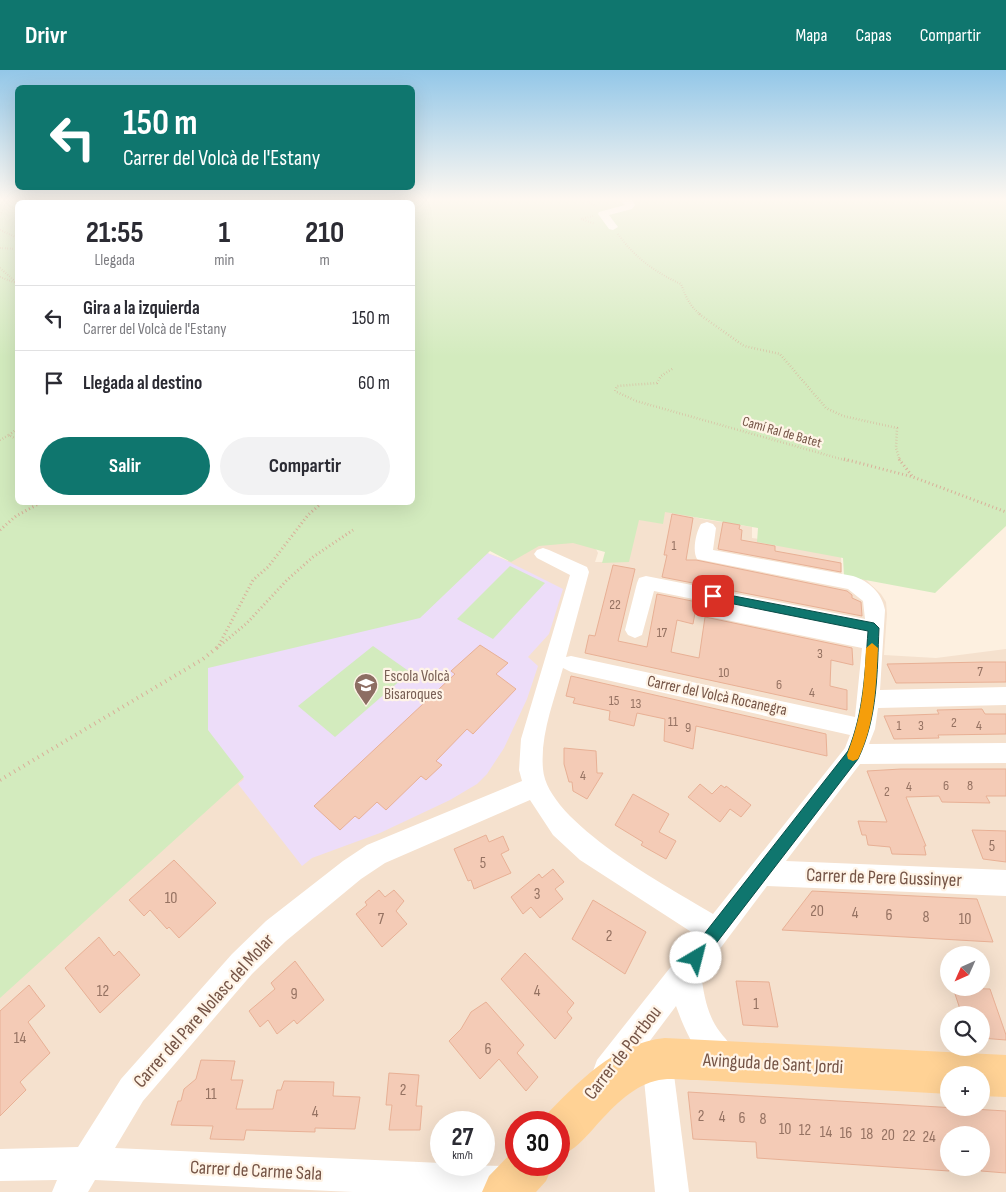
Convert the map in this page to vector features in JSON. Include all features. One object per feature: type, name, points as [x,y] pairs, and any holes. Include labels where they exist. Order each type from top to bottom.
[{"type":"main road","name":"Avinguda de Sant Jordi","points":[[570,1123],[611,1082],[632,1067],[657,1059],[697,1059],[1006,1076]]},
{"type":"street","name":"Carrer de Portbou","points":[[570,1121],[854,754],[864,729],[869,699],[874,602],[863,589],[853,583],[703,555],[707,528]]},
{"type":"street","points":[[543,554],[580,572],[532,739],[531,770],[535,787],[562,827],[589,851],[716,932]]},
{"type":"street","points":[[635,630],[646,583],[713,596],[873,635]]},
{"type":"street","name":"Carrer del Volcà Rocanegra","points":[[571,664],[864,729]]},
{"type":"street","points":[[869,699],[1006,696]]},
{"type":"street","points":[[854,754],[1006,753]]},
{"type":"street","name":"Carrer del Pare Nolasc del Molar","points":[[69,1192],[132,1090],[242,964],[276,931],[352,870],[376,854],[535,787]]},
{"type":"street","name":"Carrer de Pere Gussinyer","points":[[762,873],[1006,883]]},
{"type":"street","points":[[686,971],[691,1007],[709,1042],[725,1061]]},
{"type":"street","points":[[657,1059],[672,1192]]},
{"type":"street","name":"Carrer de Carme Sala","points":[[0,1165],[88,1162],[516,1180]]},
{"type":"path","points":[[634,252],[659,274],[681,284],[686,298],[693,309],[744,346],[780,354],[826,408],[834,413],[856,419],[874,420],[897,428],[900,435],[896,448],[900,463],[912,477]]},
{"type":"path","points":[[0,268],[15,281]]},
{"type":"path","points":[[0,277],[15,282]]},
{"type":"path","name":"Camí Ral de Batet","points":[[672,369],[657,382],[617,386],[615,391],[636,401],[798,448],[912,477],[1006,512]]},
{"type":"path","points":[[0,440],[15,430]]},
{"type":"path","points":[[9,435],[15,438]]},
{"type":"path","points":[[0,530],[16,516],[36,505]]},
{"type":"path","points":[[219,645],[253,580],[268,567],[308,515],[320,505]]},
{"type":"path","points":[[0,780],[203,659],[247,623],[287,580],[313,557],[353,530]]},
{"type":"shaded area","points":[[661,508],[702,519],[752,527],[752,538],[775,541],[841,557],[842,575],[865,579],[881,594],[886,602],[887,614],[884,655],[936,658],[1006,649],[1006,1192],[0,1192],[0,991],[487,553],[508,561],[511,556],[537,545],[573,542],[595,547],[598,553],[595,562],[626,562],[638,519]]},
{"type":"shaded area","name":"Escola Volcà Bisaroques","points":[[487,553],[563,589],[549,634],[528,657],[538,666],[527,699],[504,748],[487,774],[477,784],[450,800],[380,833],[312,858],[302,866],[238,784],[244,779],[206,732],[193,671],[467,570]]},
{"type":"green space","points":[[0,252],[15,252],[15,505],[415,505],[415,252],[1006,252],[1006,526],[935,593],[844,576],[843,558],[757,542],[758,528],[665,512],[663,524],[639,520],[629,562],[602,563],[605,552],[573,543],[539,546],[511,562],[490,551],[420,618],[208,668],[208,730],[244,777],[0,998]]},
{"type":"green space","points":[[510,566],[545,583],[493,639],[457,619]]},
{"type":"green space","points":[[373,646],[410,672],[335,737],[298,706]]},
{"type":"building","points":[[672,514],[693,518],[686,560],[696,560],[847,591],[852,595],[852,598],[861,602],[862,616],[662,577]]},
{"type":"building","points":[[723,522],[740,525],[739,529],[742,530],[741,540],[775,546],[775,551],[841,563],[841,572],[718,549]]},
{"type":"building","points":[[613,565],[635,569],[618,641],[647,647],[657,594],[697,602],[693,624],[677,620],[671,652],[699,658],[705,617],[852,648],[853,665],[831,660],[830,686],[847,690],[847,710],[585,653],[589,635],[595,636]]},
{"type":"building","points":[[480,645],[508,663],[496,674],[516,689],[473,734],[467,729],[436,761],[442,765],[426,780],[421,776],[386,810],[377,802],[359,819],[355,816],[340,830],[314,806],[455,674],[451,671]]},
{"type":"building","points":[[1006,662],[1006,682],[896,683],[887,664]]},
{"type":"building","points":[[571,676],[826,734],[827,756],[696,726],[693,749],[664,741],[665,719],[637,713],[634,726],[609,720],[610,711],[573,703],[575,698],[566,696]]},
{"type":"building","points":[[982,709],[985,714],[1006,714],[1006,734],[938,735],[939,738],[894,739],[884,716],[939,714],[937,710]]},
{"type":"building","points":[[564,748],[596,751],[597,773],[603,773],[587,799],[573,791],[572,782],[569,782],[564,764]]},
{"type":"building","points":[[901,769],[1006,769],[1006,796],[986,796],[990,803],[942,802],[939,796],[906,797],[926,846],[924,846],[926,855],[892,854],[890,847],[868,845],[866,835],[862,835],[858,821],[887,822],[867,771]]},
{"type":"building","points":[[700,784],[712,794],[721,785],[725,788],[726,786],[751,805],[741,817],[730,809],[720,822],[688,797]]},
{"type":"building","points":[[633,794],[669,814],[659,832],[676,841],[666,859],[641,845],[643,842],[615,825]]},
{"type":"building","points":[[972,830],[1006,831],[1006,862],[983,859]]},
{"type":"building","points":[[486,835],[489,842],[503,836],[509,850],[501,854],[511,873],[474,889],[471,880],[468,881],[454,849]]},
{"type":"building","points":[[174,860],[216,903],[179,938],[169,927],[167,929],[150,910],[144,916],[129,900]]},
{"type":"building","points":[[553,869],[564,882],[555,889],[563,899],[540,918],[531,907],[523,914],[511,897],[539,874],[542,878]]},
{"type":"building","points":[[379,890],[385,897],[394,890],[404,901],[396,911],[407,924],[382,947],[356,914],[367,905],[365,902]]},
{"type":"building","points":[[812,891],[977,899],[993,942],[782,930]]},
{"type":"building","points":[[593,900],[646,932],[625,974],[572,939]]},
{"type":"building","points":[[99,937],[114,956],[119,951],[140,975],[100,1013],[65,968]]},
{"type":"building","points":[[525,953],[574,1003],[567,1012],[572,1018],[555,1039],[501,979]]},
{"type":"building","points":[[295,961],[324,1000],[297,1024],[294,1020],[277,1034],[268,1020],[260,1027],[249,1011],[275,989],[271,983]]},
{"type":"building","points":[[736,981],[769,982],[778,1027],[743,1025]]},
{"type":"building","points":[[29,985],[45,1006],[28,1022],[50,1053],[20,1082],[26,1090],[0,1116],[0,1011]]},
{"type":"building","points":[[990,989],[1006,1040],[990,1039],[990,1006],[959,1006],[956,996],[990,996]]},
{"type":"building","points":[[486,1002],[524,1045],[517,1053],[538,1077],[526,1091],[499,1059],[480,1079],[449,1041],[461,1029],[471,1012]]},
{"type":"building","points":[[201,1060],[235,1061],[231,1080],[243,1080],[236,1109],[273,1109],[277,1090],[281,1090],[284,1081],[334,1082],[333,1096],[360,1097],[355,1129],[315,1128],[315,1132],[246,1130],[244,1140],[210,1139],[213,1126],[171,1125],[178,1101],[181,1101],[184,1089],[196,1079]]},
{"type":"building","points":[[389,1073],[419,1075],[416,1106],[422,1106],[420,1130],[389,1130],[392,1105],[386,1105]]},
{"type":"building","points":[[688,1092],[940,1107],[940,1116],[990,1116],[990,1110],[1006,1111],[1006,1173],[990,1172],[990,1126],[940,1126],[940,1170],[757,1158],[756,1142],[693,1139]]},
{"type":"slow traffic","points":[[853,755],[864,729],[869,699],[872,648]]},
{"type":"place","name":"Escola Volcà Bisaroques","points":[[366,706]]},
{"type":"route","points":[[696,958],[854,754],[864,729],[869,699],[874,628],[713,596]]}]
